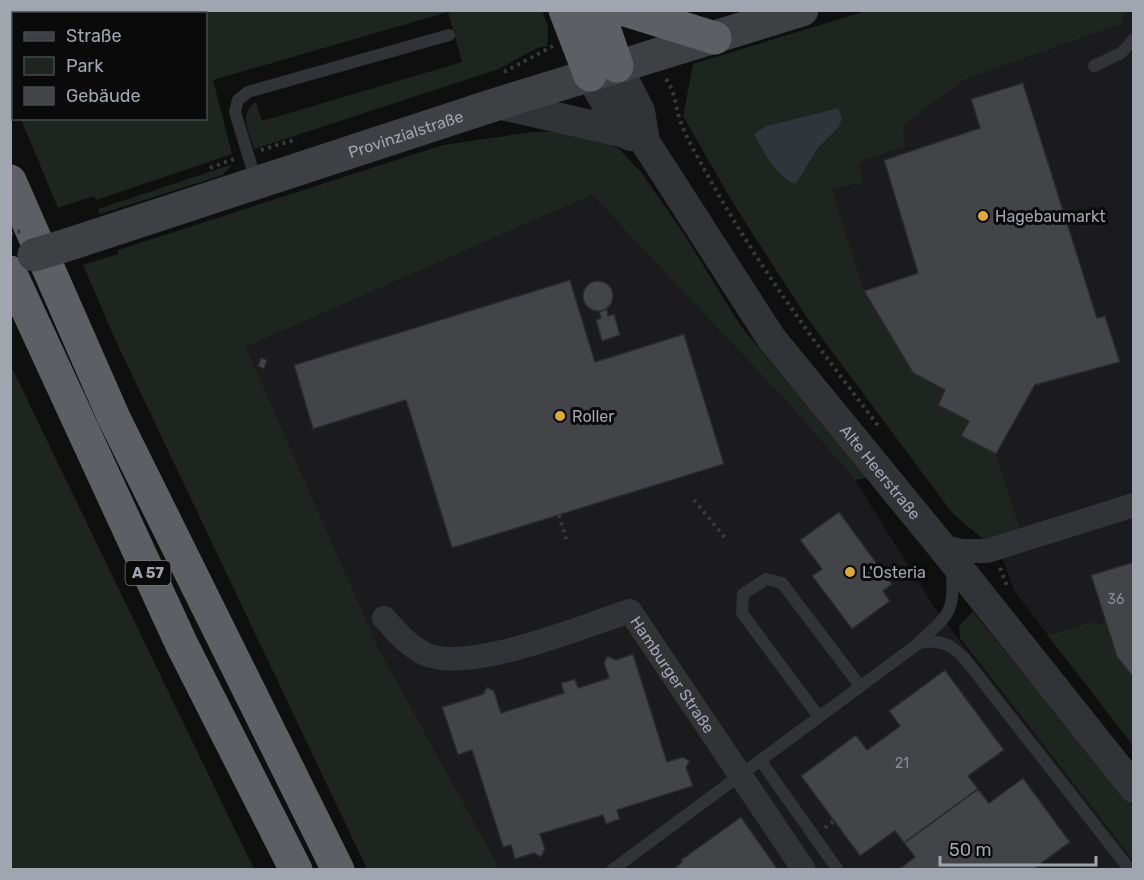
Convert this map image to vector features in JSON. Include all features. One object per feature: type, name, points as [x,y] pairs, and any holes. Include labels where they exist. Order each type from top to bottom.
[{"type":"highway","points":[[598,10],[604,70]]},
{"type":"highway","points":[[624,10],[715,38]]},
{"type":"highway","points":[[570,25],[604,70]]},
{"type":"highway","name":"A 57","points":[[10,181],[114,418],[338,870]]},
{"type":"highway","name":"A 57","points":[[10,272],[182,645],[296,870]]},
{"type":"main road","name":"Provinzialstraße","points":[[10,263],[73,243],[252,169],[498,89],[604,70],[802,10]]},
{"type":"street","name":"Alte Heerstraße","points":[[604,70],[634,137],[771,338],[947,553],[1134,788]]},
{"type":"street","points":[[498,89],[634,137]]},
{"type":"street","points":[[947,553],[987,550],[1134,505]]},
{"type":"street","name":"Hamburger Straße","points":[[384,618],[404,640],[425,654],[441,658],[464,659],[491,655],[630,611],[804,870]]},
{"type":"lane","points":[[252,169],[235,112],[238,100],[248,92],[449,35]]},
{"type":"lane","points":[[1094,66],[1121,53],[1134,39]]},
{"type":"lane","points":[[612,870],[919,643],[951,609],[954,600],[947,553]]},
{"type":"lane","points":[[819,717],[742,613],[743,594],[766,579],[782,583],[860,686]]},
{"type":"lane","points":[[919,643],[937,641],[949,644],[965,658],[1130,870]]},
{"type":"lane","points":[[760,760],[838,870]]},
{"type":"path","points":[[498,89],[570,25]]},
{"type":"path","points":[[651,56],[674,91],[679,118],[704,167],[753,250],[816,345],[883,431]]},
{"type":"path","points":[[204,170],[252,169],[305,136]]},
{"type":"path","points":[[694,501],[727,540]]},
{"type":"path","points":[[559,515],[566,539]]},
{"type":"path","points":[[987,550],[1000,568],[1008,589]]},
{"type":"shaded area","points":[[986,11],[1133,11],[1133,746],[1015,592],[1004,563],[968,501],[773,196]]},
{"type":"shaded area","points":[[838,108],[842,119],[838,128],[818,148],[796,184],[777,170],[754,134],[766,126]]},
{"type":"shaded area","points":[[592,195],[788,403],[855,480],[936,610],[1133,860],[1133,869],[500,869],[379,649],[246,347]]},
{"type":"green space","points":[[10,11],[542,11],[548,27],[547,46],[537,48],[499,69],[254,149],[246,117],[247,112],[256,102],[262,121],[462,62],[448,12],[213,80],[232,154],[96,200],[94,196],[58,208],[21,120],[207,120],[207,12],[12,12],[12,99],[10,94]]},
{"type":"green space","points":[[866,11],[1126,11],[1121,24],[965,79],[903,125],[905,146],[864,160],[860,165],[863,182],[832,190],[864,291],[913,373],[945,390],[938,405],[969,421],[961,436],[996,454],[1020,530],[1133,493],[1133,499],[989,544],[953,514],[807,318],[733,203],[683,116],[693,64]],"holes":[[[838,108],[838,128],[818,148],[796,184],[754,134],[766,126]]]},
{"type":"green space","points":[[582,131],[618,148],[641,172],[684,234],[740,325],[867,478],[855,480],[788,403],[592,195],[246,347],[379,649],[500,869],[367,869],[115,339],[83,265],[118,254],[118,250],[443,145],[533,132]]},
{"type":"green space","points":[[233,164],[223,175],[100,214],[98,209]]},
{"type":"green space","points":[[11,366],[254,869],[11,869]]},
{"type":"green space","points":[[973,612],[1134,808],[1133,860],[960,638],[959,626]]},
{"type":"green space","points":[[1094,621],[1095,625],[1106,622],[1117,657],[1133,678],[1133,745],[1048,636]]},
{"type":"building","name":"Hagebaumarkt","points":[[1023,83],[1097,318],[1105,316],[1120,362],[1035,385],[996,454],[961,436],[969,421],[938,405],[945,390],[913,373],[864,291],[918,273],[884,160],[980,128],[971,99]]},
{"type":"building","name":"Roller","points":[[570,280],[595,362],[684,334],[724,464],[452,548],[406,400],[313,429],[294,365]]},
{"type":"building","points":[[598,281],[609,285],[613,296],[609,307],[598,311],[587,307],[583,296],[587,285]]},
{"type":"building","points":[[607,309],[608,316],[614,314],[620,335],[602,341],[596,320],[601,318],[599,312]]},
{"type":"building","points":[[261,358],[267,360],[264,369],[258,366]]},
{"type":"building","name":"L'Osteria","points":[[839,512],[892,584],[883,591],[890,601],[852,629],[812,576],[822,569],[800,540]]},
{"type":"building","points":[[1134,562],[1134,678],[1117,657],[1091,575]]},
{"type":"building","points":[[633,654],[667,762],[683,757],[690,761],[686,767],[693,786],[617,810],[620,819],[606,824],[603,815],[540,834],[545,849],[541,857],[534,853],[515,859],[511,845],[503,847],[472,750],[458,755],[442,707],[483,694],[487,687],[494,691],[501,713],[564,693],[561,683],[575,679],[578,688],[609,678],[604,663],[607,656],[616,660]]},
{"type":"building","points":[[945,670],[1004,750],[968,776],[978,789],[904,843],[895,831],[860,856],[801,776],[856,735],[867,750],[900,726],[889,711]]},
{"type":"building","points":[[1023,778],[1070,842],[1036,867],[1038,870],[898,870],[915,857],[904,843],[978,789],[989,803]]},
{"type":"building","points":[[741,817],[778,870],[672,870],[682,862],[681,860]]},
{"type":"place","name":"Hagebaumarkt","points":[[983,216]]},
{"type":"place","name":"Roller","points":[[560,416]]},
{"type":"place","name":"L'Osteria","points":[[850,572]]}]
